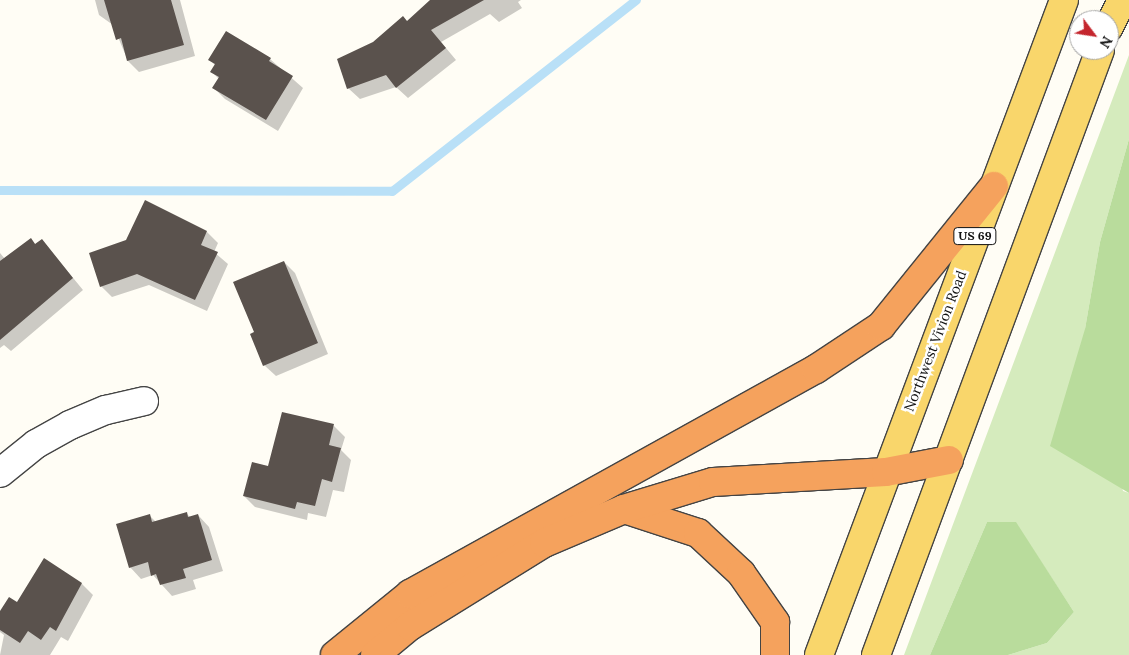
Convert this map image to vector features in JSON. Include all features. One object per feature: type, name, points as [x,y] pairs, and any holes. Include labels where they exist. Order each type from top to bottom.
[{"type":"highway","points":[[335,655],[410,594],[816,369],[881,326],[994,186]]},
{"type":"highway","points":[[375,655],[410,626],[544,544],[624,509],[713,482],[886,472],[949,460]]},
{"type":"highway","points":[[624,509],[698,533],[740,573],[775,622],[775,655]]},
{"type":"main road","name":"Northwest Vivion Road","points":[[819,655],[1064,0]]},
{"type":"main road","points":[[876,655],[1096,60]]},
{"type":"street","points":[[0,473],[36,444],[70,425],[106,410],[144,401]]},
{"type":"green space","points":[[1129,55],[1129,139],[1100,242],[1085,329],[1123,491],[1129,493],[1129,655],[1008,655],[1047,643],[1074,612],[1015,522],[987,522],[930,655],[904,655]]},
{"type":"green space","points":[[1129,139],[1129,493],[1050,446],[1085,329],[1100,242]]},
{"type":"green space","points":[[987,522],[1016,522],[1074,612],[1047,643],[1008,655],[930,655]]},
{"type":"building","points":[[104,0],[171,0],[184,45],[127,61],[121,38],[116,40]]},
{"type":"building","points":[[430,0],[484,0],[431,30],[446,48],[396,88],[386,75],[347,89],[337,59],[373,42],[403,16],[407,21]]},
{"type":"building","points":[[226,31],[271,58],[269,61],[293,76],[266,120],[212,88],[219,77],[210,72],[215,64],[208,60]]},
{"type":"building","points":[[145,200],[207,231],[201,245],[218,252],[195,300],[137,274],[100,287],[89,253],[126,240]]},
{"type":"building","points":[[31,238],[35,244],[42,239],[73,278],[0,340],[0,261]]},
{"type":"building","points":[[284,261],[318,343],[263,366],[250,334],[254,332],[233,282]]},
{"type":"building","points":[[282,412],[334,424],[329,445],[341,448],[332,482],[322,479],[315,506],[297,502],[295,509],[243,496],[252,462],[268,466]]},
{"type":"building","points":[[187,512],[188,517],[198,514],[212,560],[183,569],[186,578],[160,585],[156,574],[151,576],[148,562],[129,568],[116,524],[150,514],[152,522]]},
{"type":"building","points":[[44,558],[82,583],[56,631],[50,627],[41,640],[28,631],[20,643],[0,630],[0,611],[9,597],[17,602]]},
{"type":"waterway","points":[[0,190],[392,191],[636,0]]}]
